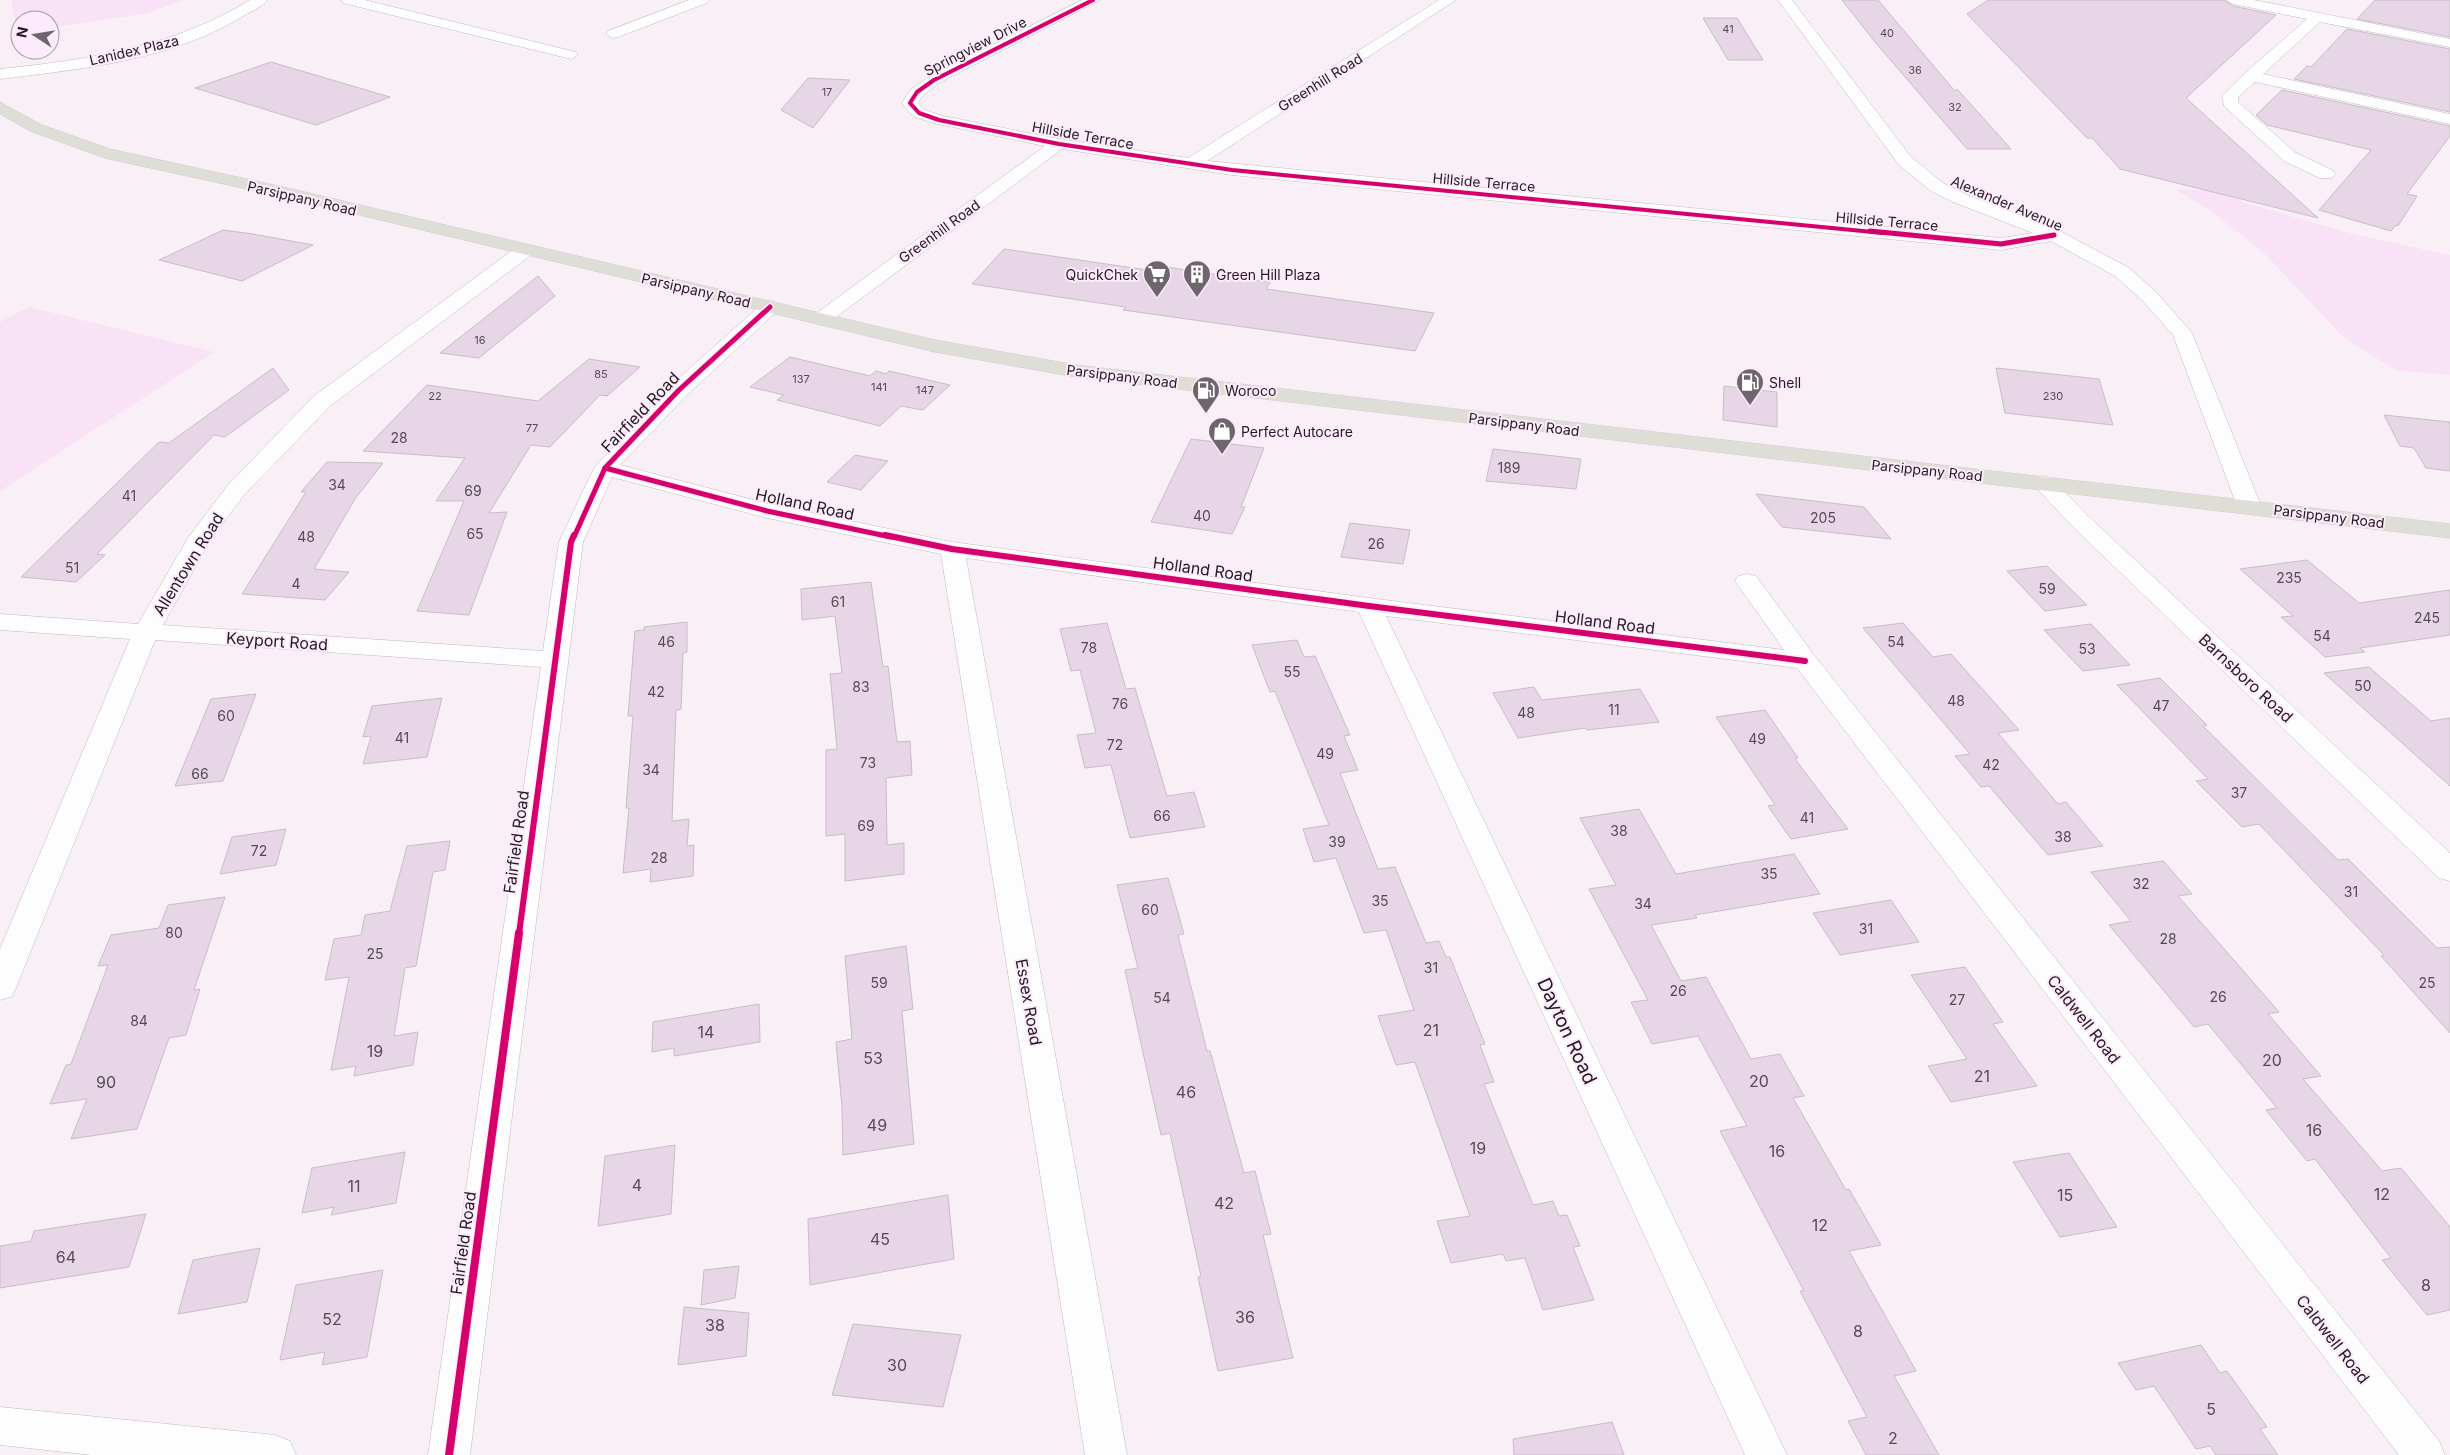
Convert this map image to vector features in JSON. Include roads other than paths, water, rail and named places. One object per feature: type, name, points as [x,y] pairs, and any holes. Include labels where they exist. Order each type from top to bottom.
[{"type":"main road","name":"Parsippany Road","points":[[0,107],[36,128],[105,153],[292,194],[524,251],[935,346],[1076,371],[2450,530]]},
{"type":"street","name":"Lanidex Plaza","points":[[0,72],[44,59],[123,45],[166,33],[211,15],[234,0]]},
{"type":"street","name":"Lanidex Plaza","points":[[0,72],[49,68],[159,46],[206,31],[260,0]]},
{"type":"street","points":[[348,0],[571,55]]},
{"type":"street","points":[[613,34],[702,0]]},
{"type":"street","name":"Springview Drive","points":[[916,110],[910,103],[914,95],[934,80],[1092,0]]},
{"type":"street","name":"Greenhill Road","points":[[1191,164],[1449,0]]},
{"type":"street","name":"Alexander Avenue","points":[[1785,0],[1905,161],[1918,174],[1959,198],[2054,236],[2122,272],[2150,297],[2182,333],[2249,506]]},
{"type":"street","points":[[2233,0],[2316,18],[2450,43]]},
{"type":"street","points":[[2316,18],[2250,76],[2230,96],[2230,103],[2290,157],[2326,174]]},
{"type":"street","points":[[2250,76],[2450,119]]},
{"type":"street","name":"Hillside Terrace","points":[[916,110],[939,120],[1059,144],[1191,164],[1309,178],[2001,244],[2054,236]]},
{"type":"street","name":"Greenhill Road","points":[[821,319],[1059,144]]},
{"type":"street","name":"Allentown Road","points":[[0,988],[11,936],[146,632],[200,538],[231,497],[322,401],[524,251]]},
{"type":"street","name":"Fairfield Road","points":[[449,1455],[571,542],[605,468],[680,390],[770,307]]},
{"type":"street","name":"Holland Road","points":[[605,468],[767,511],[952,549],[1369,606],[1805,661]]},
{"type":"street","name":"Barnsboro Road","points":[[2044,484],[2081,522],[2450,870]]},
{"type":"street","name":"Essex Road","points":[[952,549],[1106,1455]]},
{"type":"street","name":"Caldwell Road","points":[[1747,581],[1805,661],[2424,1455]]},
{"type":"street","name":"Dayton Road","points":[[1369,606],[1766,1455]]},
{"type":"street","name":"Keyport Road","points":[[0,622],[554,660]]},
{"type":"street","points":[[0,1426],[275,1455]]},
{"type":"place","name":"QuickChek","points":[[1157,298]]},
{"type":"place","name":"Green Hill Plaza","points":[[1197,298]]},
{"type":"place","name":"Shell","points":[[1750,406]]},
{"type":"place","name":"Woroco","points":[[1206,414]]},
{"type":"place","name":"Perfect Autocare","points":[[1222,455]]}]
